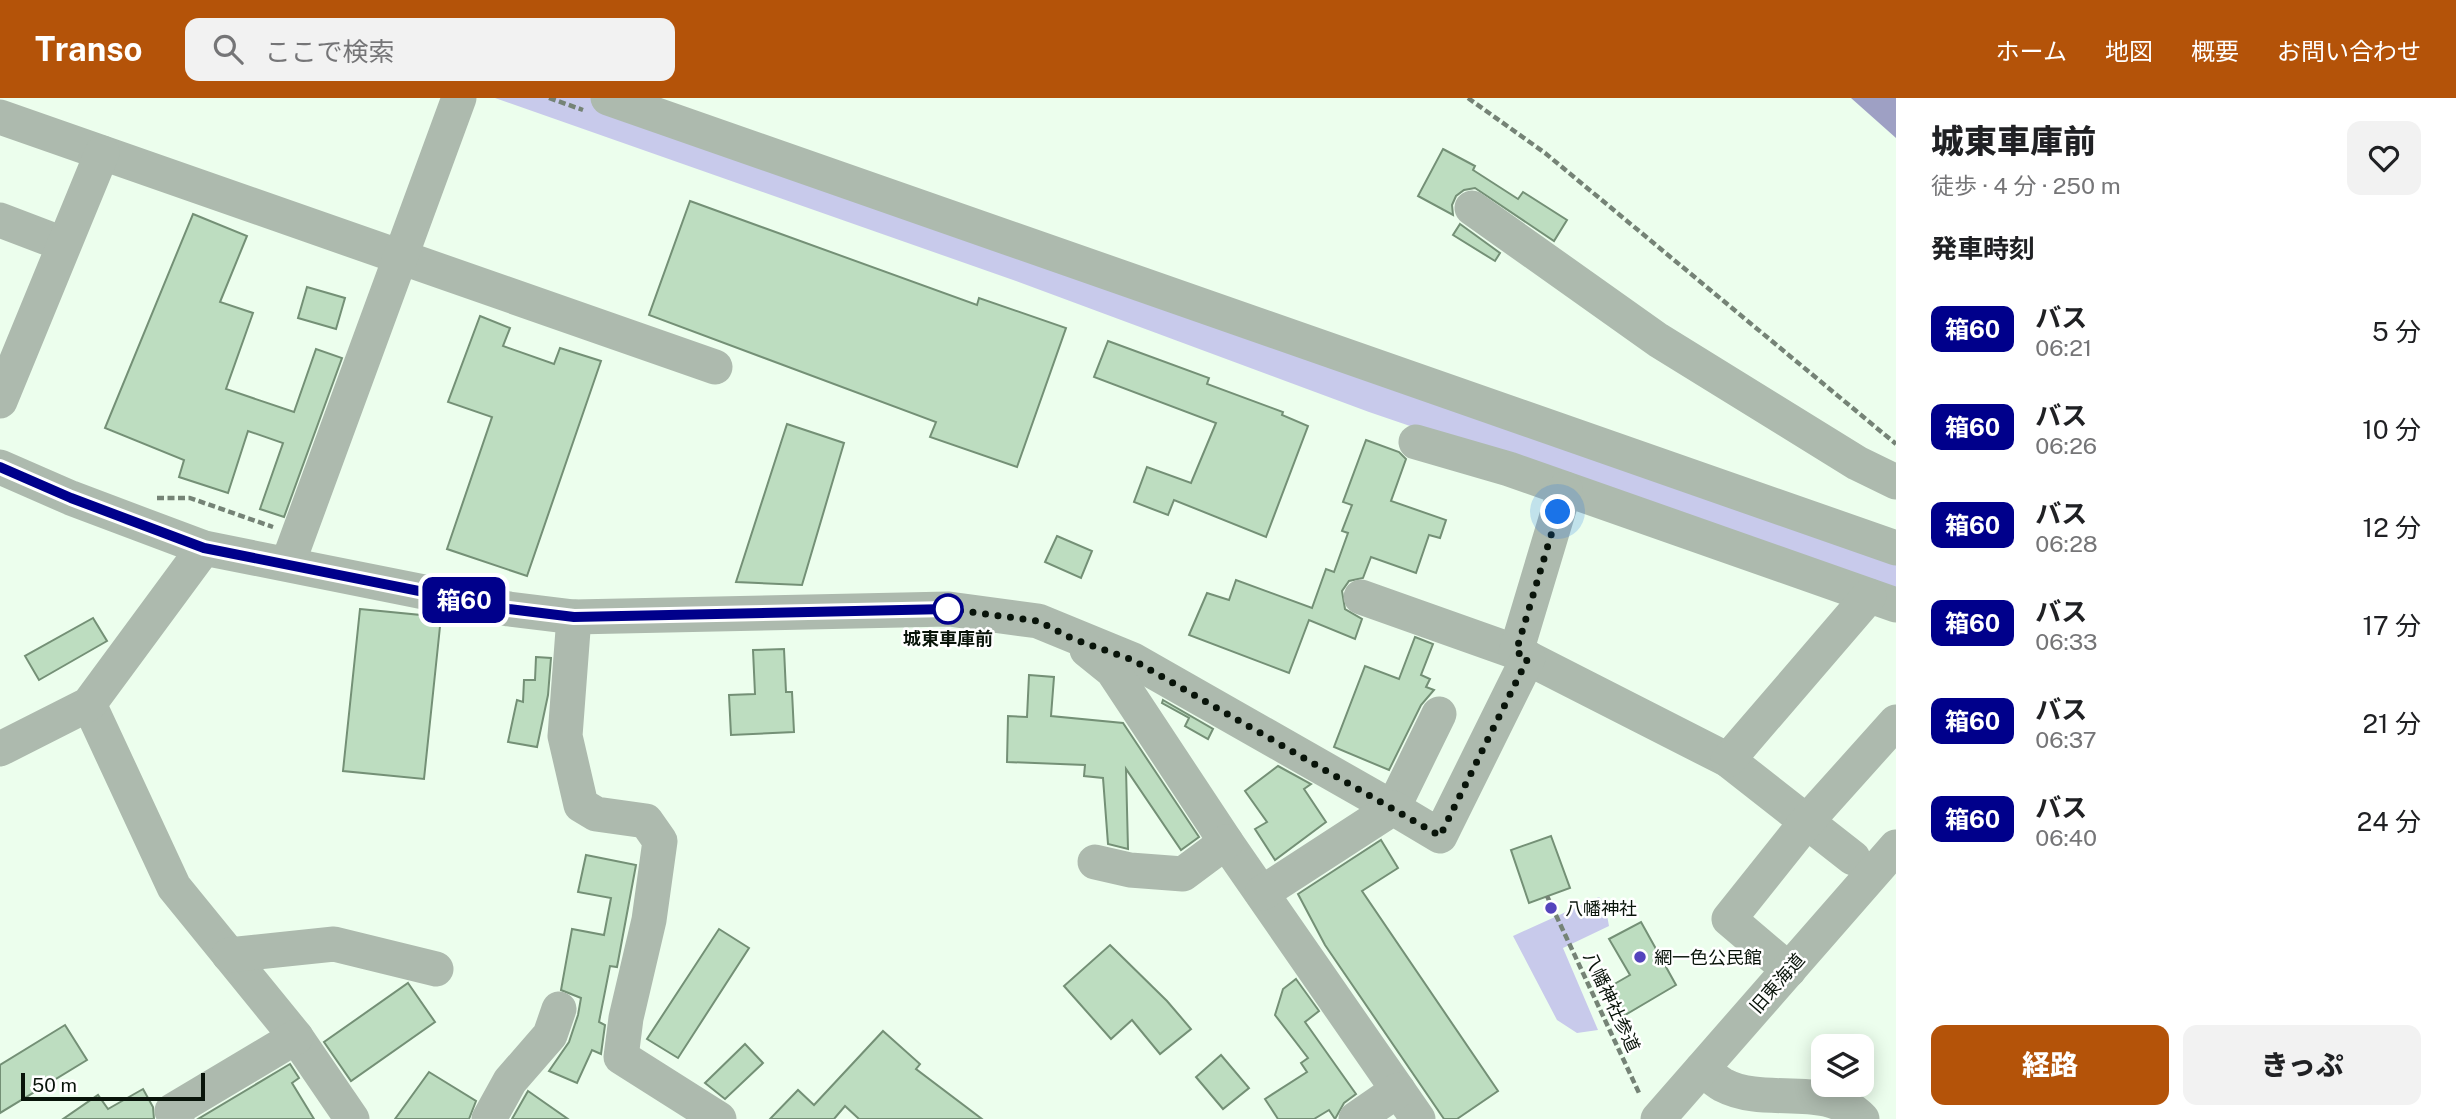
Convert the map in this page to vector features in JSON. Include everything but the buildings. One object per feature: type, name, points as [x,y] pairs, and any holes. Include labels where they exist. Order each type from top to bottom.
[{"type":"street","points":[[288,563],[459,98]]},
{"type":"street","points":[[608,98],[1896,548]]},
{"type":"street","points":[[0,117],[715,367]]},
{"type":"street","points":[[0,401],[102,153]]},
{"type":"street","points":[[1472,208],[1658,340],[1857,463],[1896,482]]},
{"type":"street","points":[[0,220],[63,244]]},
{"type":"street","points":[[1416,442],[1565,489],[1882,601],[1728,760]]},
{"type":"street","points":[[0,467],[71,498],[204,548],[509,609],[574,617],[948,609],[1038,621],[1073,639],[1133,660],[1440,836],[1522,655],[1565,489]]},
{"type":"street","points":[[0,749],[89,704],[204,548]]},
{"type":"street","points":[[1361,597],[1522,655],[1728,760],[1808,820],[1853,858]]},
{"type":"street","points":[[574,617],[565,736],[581,805],[596,814],[646,821],[660,841],[649,920],[626,1018],[621,1057],[719,1119]]},
{"type":"street","points":[[1073,639],[1113,671],[1418,1119]]},
{"type":"street","points":[[89,704],[174,887],[296,1037],[352,1119]]},
{"type":"street","points":[[1262,893],[1393,808],[1439,715]]},
{"type":"street","points":[[1789,970],[1729,919],[1808,820],[1896,722]]},
{"type":"street","points":[[1095,862],[1129,870],[1183,874],[1227,842]]},
{"type":"street","name":"旧東海道","points":[[1651,1113],[1702,1069],[1896,847]]},
{"type":"street","points":[[229,955],[334,944],[436,969]]},
{"type":"street","points":[[489,1119],[510,1081],[550,1035],[559,1009]]},
{"type":"street","points":[[177,1119],[172,1111],[296,1037]]},
{"type":"street","points":[[1702,1069],[1724,1086],[1747,1092],[1827,1098],[1850,1107],[1862,1119]]},
{"type":"street","points":[[1356,1119],[1398,1090]]},
{"type":"path","points":[[1468,98],[1545,153],[1896,444]]},
{"type":"path","name":"八幡神社参道","points":[[1547,896],[1651,1113]]},
{"type":"shaded area","points":[[495,98],[591,98],[1896,562],[1896,592],[1369,412],[1016,281]]},
{"type":"shaded area","points":[[1851,98],[1896,98],[1896,138]]},
{"type":"shaded area","points":[[1599,897],[1605,904],[1609,926],[1563,948],[1598,1030],[1577,1033],[1557,1020],[1513,936]]},
{"type":"bus line","name":"箱60","points":[[0,467],[71,498],[204,548],[509,609],[574,617],[948,609]]},
{"type":"place","name":"城東車庫前","points":[[948,609]]},
{"type":"place","name":"八幡神社","points":[[1551,908]]},
{"type":"place","name":"網一色公民館","points":[[1640,957]]},
{"type":"route","points":[[948,609],[1038,621],[1073,639],[1133,660],[1440,836],[1528,658],[1516,652],[1558,512]]}]
